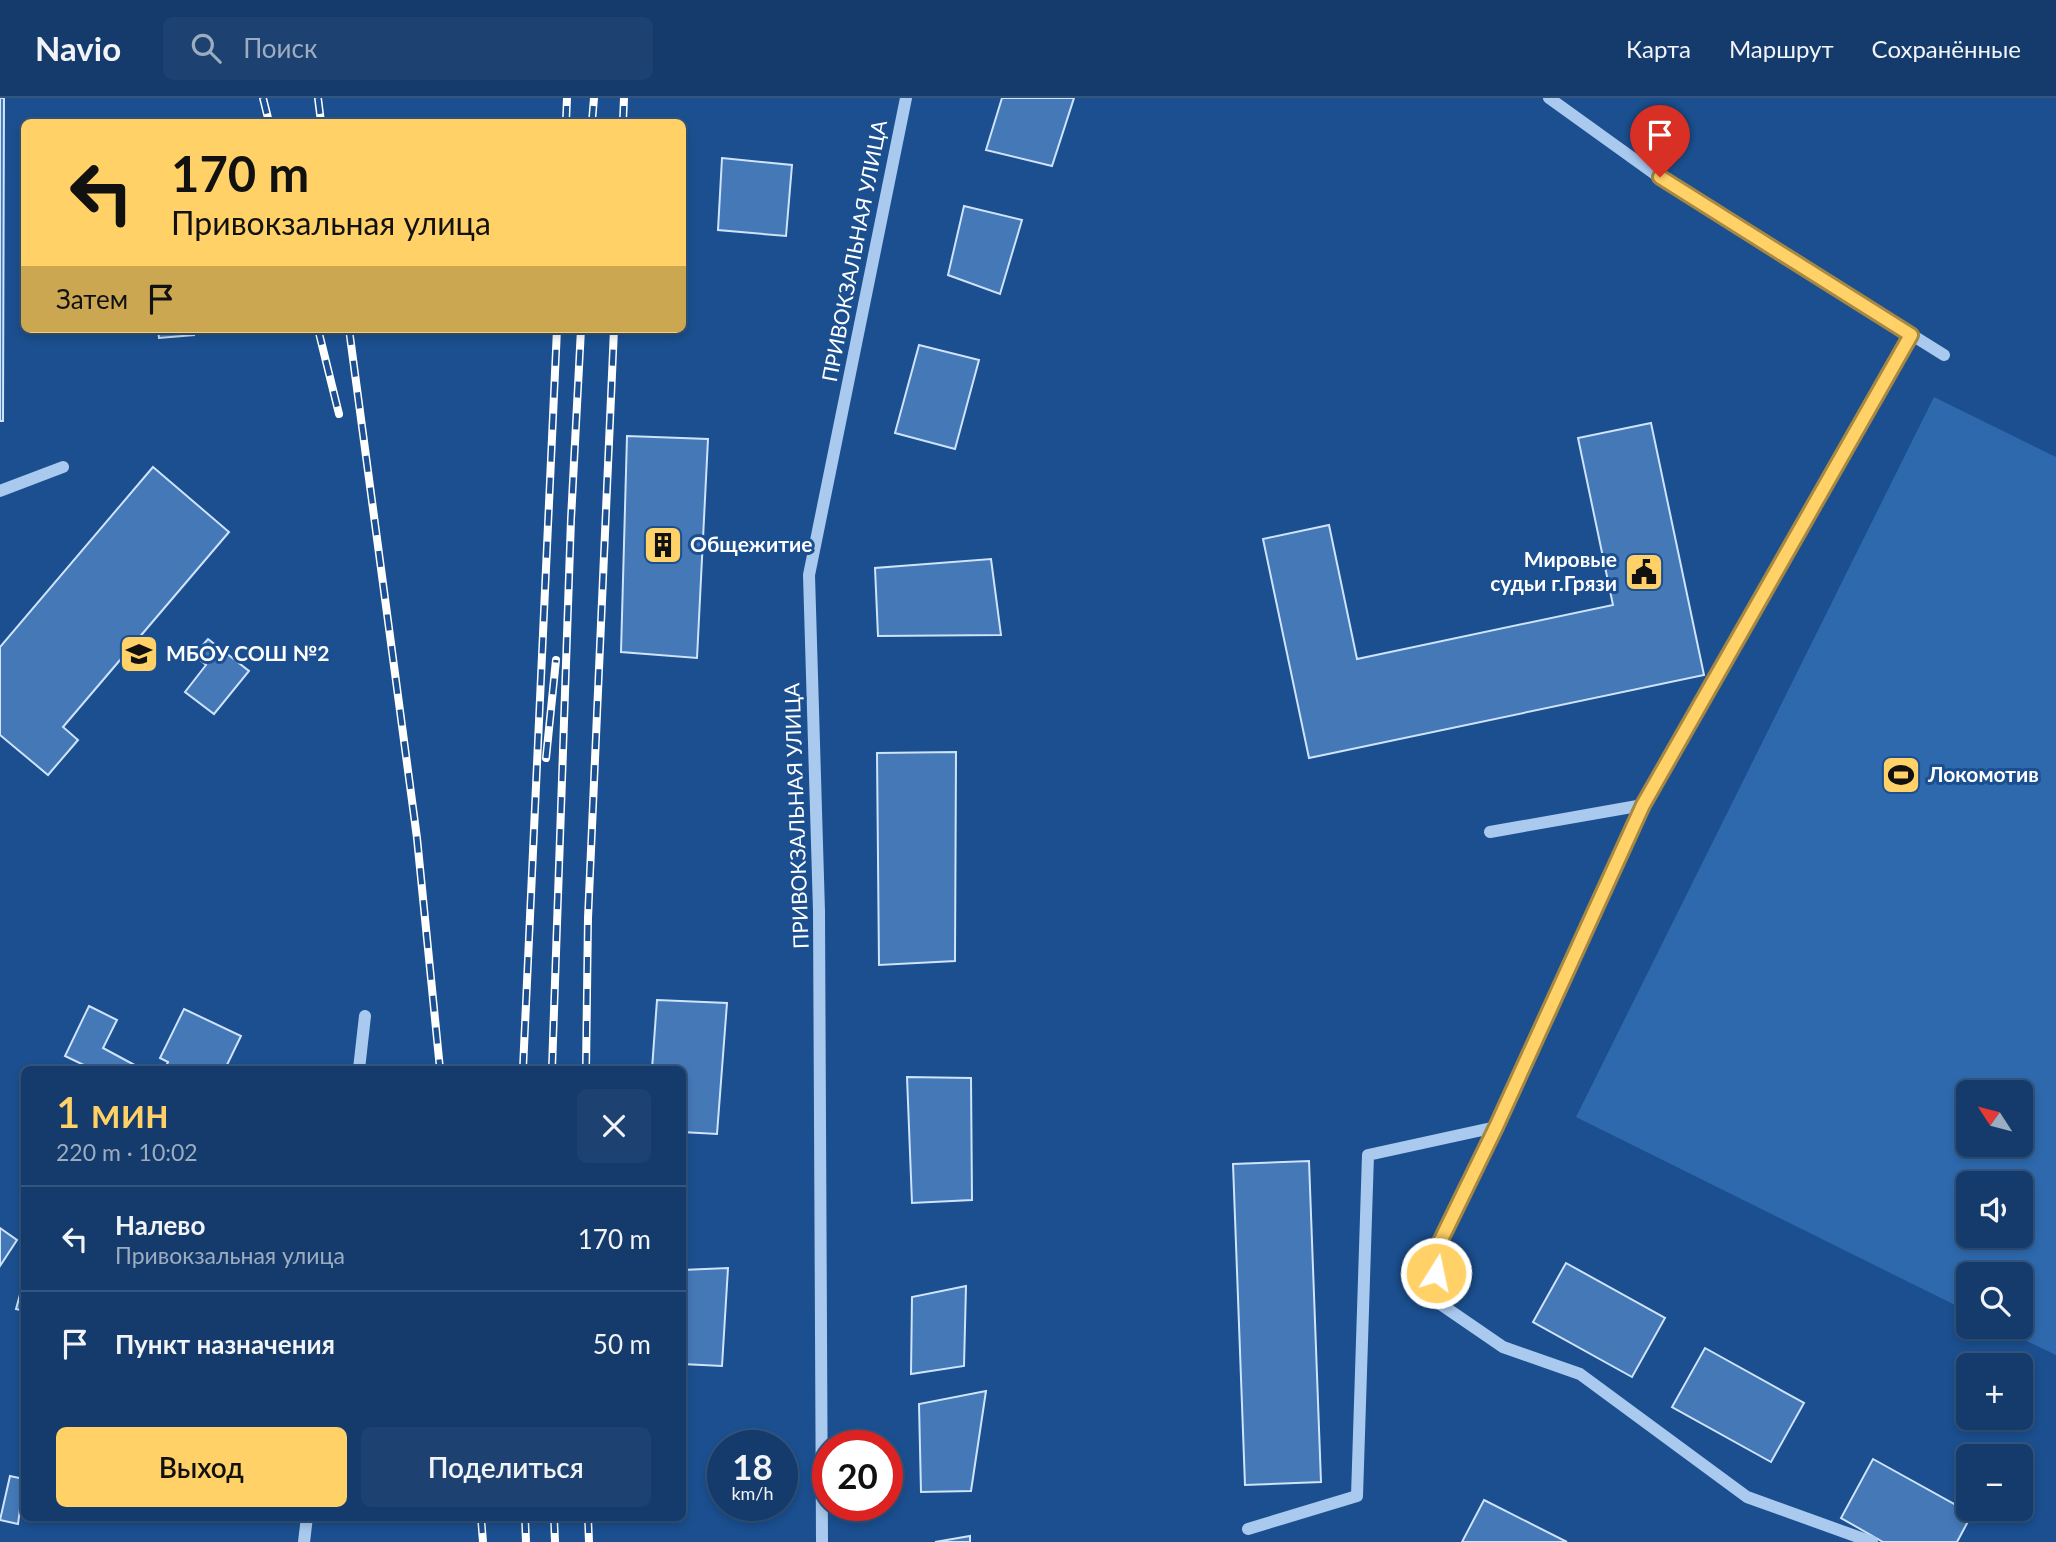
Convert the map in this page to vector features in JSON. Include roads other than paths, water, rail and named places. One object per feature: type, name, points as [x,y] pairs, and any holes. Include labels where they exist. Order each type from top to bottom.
[{"type":"street","name":"ПРИВОКЗАЛЬНАЯ УЛИЦА","points":[[822,1542],[820,911],[809,575],[906,98]]},
{"type":"street","points":[[1549,98],[1660,177],[1944,355]]},
{"type":"street","points":[[1872,1542],[1747,1497],[1580,1374],[1503,1347],[1433,1299],[1438,1246],[1496,1127],[1643,805],[1911,335]]},
{"type":"street","points":[[0,491],[63,467]]},
{"type":"street","points":[[1490,832],[1643,805]]},
{"type":"street","points":[[359,1066],[365,1016]]},
{"type":"street","points":[[1248,1529],[1357,1496],[1368,1155],[1496,1127]]},
{"type":"street","points":[[304,1542],[307,1521]]},
{"type":"railway","points":[[263,98],[268,119]]},
{"type":"railway","points":[[318,98],[321,119]]},
{"type":"railway","points":[[566,119],[567,98]]},
{"type":"railway","points":[[592,119],[594,98]]},
{"type":"railway","points":[[623,119],[624,98]]},
{"type":"railway","points":[[319,333],[339,414]]},
{"type":"railway","points":[[350,333],[417,838],[440,1066]]},
{"type":"railway","points":[[523,1066],[557,333]]},
{"type":"railway","points":[[552,1066],[571,519],[581,333]]},
{"type":"railway","points":[[586,1066],[588,918],[614,333]]},
{"type":"railway","points":[[546,758],[556,660]]},
{"type":"railway","points":[[481,1521],[483,1542]]},
{"type":"railway","points":[[525,1521],[526,1542]]},
{"type":"railway","points":[[554,1521],[555,1542]]},
{"type":"railway","points":[[588,1521],[589,1542]]},
{"type":"place","name":"Общежитие","points":[[663,545]]},
{"type":"place","name":"Мировые судьи г.Грязи","points":[[1644,572]]},
{"type":"place","name":"МБОУ СОШ №2","points":[[139,654]]},
{"type":"place","name":"Локомотив","points":[[1901,775]]}]
